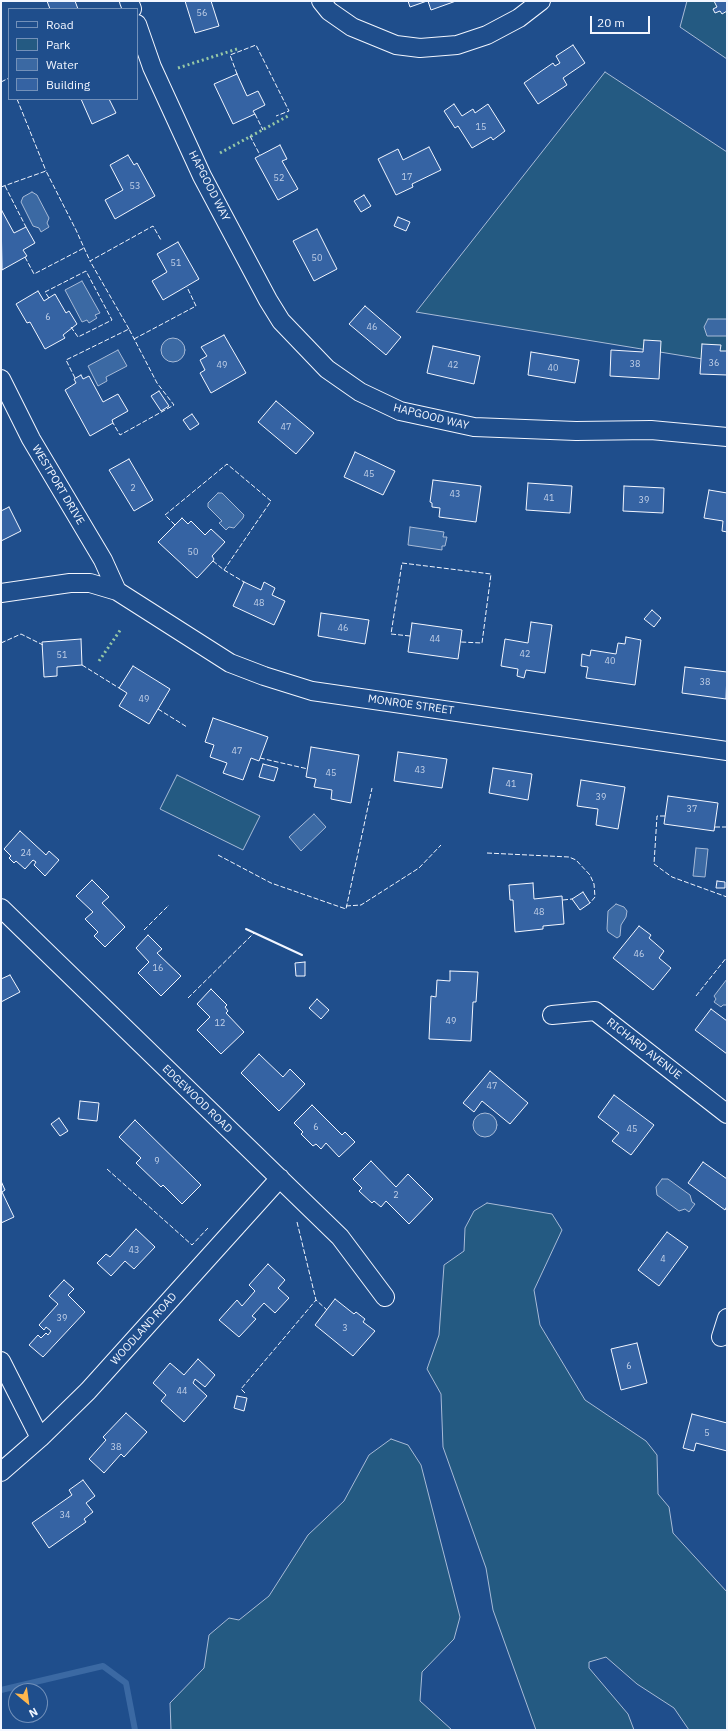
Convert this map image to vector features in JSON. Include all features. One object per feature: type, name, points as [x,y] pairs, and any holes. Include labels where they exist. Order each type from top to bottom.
[{"type":"street","points":[[322,1],[329,11],[352,27],[396,45],[420,48],[457,44],[487,34],[518,18],[541,1]]},
{"type":"street","name":"HAPGOOD WAY","points":[[138,27],[152,67],[202,176],[268,300],[281,321],[327,369],[360,392],[400,411],[474,427],[576,431],[651,430],[727,437]]},
{"type":"street","name":"WESTPORT DRIVE","points":[[1,379],[31,439],[103,560],[118,591]]},
{"type":"street","points":[[1,593],[70,583],[90,583],[118,591]]},
{"type":"street","name":"MONROE STREET","points":[[118,591],[230,663],[264,676],[312,691],[727,751]]},
{"type":"street","name":"EDGEWOOD ROAD","points":[[4,914],[340,1237],[385,1297]]},
{"type":"street","name":"RICHARD AVENUE","points":[[552,1015],[595,1011],[727,1114]]},
{"type":"street","name":"WOODLAND ROAD","points":[[1,1472],[40,1438],[88,1391],[280,1178]]},
{"type":"street","points":[[721,1337],[727,1318]]},
{"type":"street","points":[[1,1360],[40,1438]]},
{"type":"green space","points":[[687,1],[727,1],[727,59],[680,27]]},
{"type":"green space","points":[[605,72],[727,152],[727,363],[416,312]]},
{"type":"green space","points":[[177,775],[260,816],[243,850],[160,809]]},
{"type":"green space","points":[[487,1203],[552,1214],[562,1230],[534,1290],[540,1325],[585,1400],[646,1441],[657,1455],[658,1494],[669,1507],[673,1533],[727,1592],[727,1730],[689,1730],[674,1708],[637,1684],[606,1657],[589,1662],[589,1668],[628,1714],[634,1730],[536,1730],[493,1610],[486,1568],[443,1447],[441,1394],[427,1369],[439,1335],[444,1265],[464,1251],[465,1228],[474,1211]]},
{"type":"green space","points":[[391,1439],[408,1445],[421,1465],[460,1617],[454,1639],[422,1672],[420,1701],[452,1730],[171,1730],[170,1703],[204,1668],[209,1635],[229,1618],[239,1620],[269,1596],[308,1535],[344,1501],[369,1455]]},
{"type":"water","points":[[32,192],[37,195],[49,218],[47,223],[49,227],[41,232],[39,228],[33,226],[21,202],[23,197]]},
{"type":"water","points":[[82,281],[100,313],[95,315],[97,318],[89,323],[87,320],[82,322],[65,290]]},
{"type":"water","points":[[708,319],[727,319],[727,336],[707,336],[704,327]]},
{"type":"water","points":[[173,338],[182,341],[185,350],[182,359],[173,362],[164,359],[161,350],[164,341]]},
{"type":"water","points":[[118,350],[127,366],[106,377],[107,381],[98,386],[88,366]]},
{"type":"water","points":[[218,493],[222,493],[244,515],[234,528],[229,527],[226,530],[219,523],[222,521],[208,507],[208,503]]},
{"type":"water","points":[[410,527],[444,532],[443,537],[447,537],[445,546],[442,546],[442,550],[408,545]]},
{"type":"water","points":[[314,814],[326,827],[301,851],[289,837]]},
{"type":"water","points":[[696,848],[708,849],[705,877],[693,876]]},
{"type":"water","points":[[616,904],[624,907],[627,911],[626,917],[621,925],[620,936],[617,938],[608,932],[607,929],[608,911]]},
{"type":"water","points":[[727,979],[727,1005],[723,1005],[721,1007],[714,1002],[716,999],[714,996]]},
{"type":"water","points":[[485,1113],[494,1116],[497,1125],[494,1134],[485,1137],[476,1134],[473,1125],[476,1116]]},
{"type":"water","points":[[662,1179],[668,1179],[690,1195],[692,1202],[695,1204],[689,1212],[685,1209],[679,1211],[657,1195],[656,1187]]},
{"type":"building","points":[[47,1],[75,1],[78,8],[50,8]]},
{"type":"building","points":[[185,1],[211,1],[219,26],[195,33]]},
{"type":"building","points":[[408,1],[427,1],[410,7]]},
{"type":"building","points":[[428,1],[456,1],[431,10]]},
{"type":"building","points":[[714,1],[727,1],[727,11],[722,14],[720,11],[715,13],[713,9],[717,7]]},
{"type":"building","points":[[573,45],[585,63],[563,78],[567,85],[538,104],[524,83],[553,63],[555,66],[560,63],[556,56]]},
{"type":"building","points":[[237,74],[247,96],[258,91],[265,105],[253,111],[255,114],[233,124],[214,84]]},
{"type":"building","points":[[81,100],[110,100],[116,113],[92,124]]},
{"type":"building","points":[[454,104],[462,116],[473,109],[475,113],[488,104],[505,131],[493,140],[491,137],[472,148],[458,126],[455,128],[444,111]]},
{"type":"building","points":[[280,145],[287,159],[282,161],[298,189],[278,200],[255,158]]},
{"type":"building","points":[[429,147],[441,170],[412,184],[413,187],[396,195],[378,159],[398,149],[403,160]]},
{"type":"building","points":[[128,155],[134,165],[137,163],[155,196],[115,219],[105,200],[123,190],[110,165]]},
{"type":"building","points":[[364,195],[371,206],[361,212],[354,201]]},
{"type":"building","points":[[2,211],[14,233],[26,227],[35,243],[23,250],[27,256],[2,270],[1,212]]},
{"type":"building","points":[[398,217],[410,222],[406,231],[394,226]]},
{"type":"building","points":[[317,229],[337,269],[314,281],[293,241]]},
{"type":"building","points":[[178,242],[199,279],[163,300],[152,281],[167,272],[157,254]]},
{"type":"building","points":[[38,291],[44,301],[55,294],[66,313],[69,311],[77,324],[63,335],[65,338],[45,349],[30,322],[27,323],[16,304]]},
{"type":"building","points":[[365,306],[401,337],[386,355],[349,324]]},
{"type":"building","points":[[224,335],[246,373],[211,393],[200,373],[205,370],[200,360],[207,356],[201,347]]},
{"type":"building","points":[[644,340],[661,341],[659,379],[610,376],[611,350],[643,352]]},
{"type":"building","points":[[702,344],[721,345],[720,351],[727,351],[727,375],[700,374]]},
{"type":"building","points":[[433,346],[480,356],[474,384],[427,373]]},
{"type":"building","points":[[531,352],[579,360],[575,383],[528,375]]},
{"type":"building","points":[[81,375],[83,379],[89,376],[103,402],[118,394],[128,411],[112,420],[113,423],[90,436],[65,390],[76,383],[74,379]]},
{"type":"building","points":[[159,391],[169,406],[161,411],[151,396]]},
{"type":"building","points":[[276,401],[314,433],[296,454],[258,422]]},
{"type":"building","points":[[192,414],[199,424],[190,430],[183,420]]},
{"type":"building","points":[[355,452],[395,471],[383,495],[344,477]]},
{"type":"building","points":[[129,459],[153,500],[134,511],[109,470]]},
{"type":"building","points":[[433,480],[481,486],[476,522],[439,517],[440,508],[432,507],[432,503],[430,502]]},
{"type":"building","points":[[528,483],[572,486],[570,513],[526,510]]},
{"type":"building","points":[[624,486],[664,488],[663,513],[623,511]]},
{"type":"building","points":[[709,490],[727,493],[727,532],[722,531],[723,521],[704,518]]},
{"type":"building","points":[[9,507],[21,531],[1,541],[1,511]]},
{"type":"building","points":[[182,518],[188,524],[191,521],[205,535],[211,529],[225,542],[212,556],[214,559],[213,561],[197,578],[158,542]]},
{"type":"building","points":[[244,582],[261,590],[264,582],[275,588],[272,595],[285,601],[274,625],[233,606]]},
{"type":"building","points":[[652,610],[661,618],[654,627],[644,619]]},
{"type":"building","points":[[321,613],[369,620],[365,644],[318,636]]},
{"type":"building","points":[[531,622],[552,625],[545,673],[526,670],[524,678],[517,676],[518,669],[501,666],[505,639],[528,643]]},
{"type":"building","points":[[412,623],[462,630],[458,659],[408,652]]},
{"type":"building","points":[[626,637],[641,640],[635,685],[586,678],[588,667],[581,666],[582,654],[590,656],[591,650],[616,654],[618,643],[625,644]]},
{"type":"building","points":[[81,639],[82,665],[57,667],[57,676],[44,677],[42,642]]},
{"type":"building","points":[[133,666],[170,689],[149,724],[119,706],[127,693],[119,688]]},
{"type":"building","points":[[685,667],[727,672],[726,699],[682,693]]},
{"type":"building","points":[[213,718],[268,737],[259,761],[251,758],[243,780],[223,773],[227,763],[210,757],[214,745],[205,742]]},
{"type":"building","points":[[311,747],[359,755],[351,803],[331,799],[332,790],[314,787],[316,779],[306,777]]},
{"type":"building","points":[[398,752],[447,759],[442,788],[394,781]]},
{"type":"building","points":[[263,764],[278,768],[274,781],[259,777]]},
{"type":"building","points":[[493,768],[532,774],[528,800],[489,793]]},
{"type":"building","points":[[581,780],[625,787],[618,829],[596,825],[598,809],[577,806]]},
{"type":"building","points":[[668,796],[718,803],[714,831],[664,824]]},
{"type":"building","points":[[20,831],[46,855],[49,851],[59,860],[45,876],[34,865],[36,862],[33,860],[25,869],[16,861],[14,863],[9,858],[11,856],[4,849]]},
{"type":"building","points":[[92,880],[109,897],[102,903],[125,927],[105,947],[94,936],[98,932],[85,919],[93,912],[76,896]]},
{"type":"building","points":[[717,881],[725,882],[725,888],[716,888]]},
{"type":"building","points":[[533,883],[534,899],[562,896],[564,924],[543,926],[543,929],[515,932],[513,900],[510,900],[509,885]]},
{"type":"building","points":[[583,892],[590,903],[580,910],[572,899]]},
{"type":"building","points":[[639,926],[651,935],[649,938],[664,951],[659,958],[671,968],[653,990],[613,958]]},
{"type":"building","points":[[148,935],[162,949],[157,953],[181,976],[161,996],[138,973],[149,962],[136,948]]},
{"type":"building","points":[[305,962],[305,976],[296,976],[295,963]]},
{"type":"building","points":[[450,971],[478,972],[476,1002],[473,1002],[471,1041],[429,1039],[431,996],[436,997],[437,980],[450,981]]},
{"type":"building","points":[[10,975],[20,992],[1,1002],[1,979]]},
{"type":"building","points":[[211,989],[227,1005],[225,1007],[228,1011],[226,1013],[244,1032],[221,1054],[197,1030],[210,1017],[197,1004]]},
{"type":"building","points":[[317,999],[329,1010],[321,1019],[309,1008]]},
{"type":"building","points":[[711,1009],[727,1021],[727,1054],[695,1030]]},
{"type":"building","points":[[259,1054],[283,1077],[290,1069],[305,1084],[279,1111],[241,1073]]},
{"type":"building","points":[[490,1071],[528,1103],[510,1124],[482,1101],[474,1112],[463,1103]]},
{"type":"building","points":[[614,1095],[654,1125],[631,1155],[612,1141],[619,1133],[598,1117]]},
{"type":"building","points":[[80,1101],[99,1103],[97,1121],[78,1119]]},
{"type":"building","points":[[312,1105],[342,1135],[345,1132],[355,1142],[339,1157],[326,1143],[321,1149],[316,1144],[313,1146],[301,1134],[303,1132],[294,1123]]},
{"type":"building","points":[[59,1118],[68,1131],[60,1136],[51,1124]]},
{"type":"building","points":[[135,1120],[201,1185],[182,1204],[163,1185],[161,1187],[136,1163],[141,1158],[119,1137]]},
{"type":"building","points":[[371,1161],[396,1187],[408,1174],[433,1199],[409,1224],[386,1201],[381,1207],[374,1201],[372,1203],[359,1191],[362,1188],[353,1179]]},
{"type":"building","points":[[703,1162],[727,1179],[727,1206],[725,1210],[688,1183]]},
{"type":"building","points":[[1,1181],[5,1190],[2,1192],[14,1217],[1,1223]]},
{"type":"building","points":[[136,1229],[155,1247],[134,1269],[125,1261],[111,1276],[97,1263],[106,1254],[110,1257]]},
{"type":"building","points":[[667,1232],[688,1247],[659,1286],[638,1270]]},
{"type":"building","points":[[268,1264],[285,1280],[278,1288],[289,1298],[275,1313],[264,1303],[252,1316],[256,1319],[239,1337],[219,1320],[237,1300],[242,1306],[255,1291],[249,1285]]},
{"type":"building","points":[[64,1280],[74,1289],[68,1295],[85,1312],[43,1357],[29,1345],[38,1335],[41,1338],[46,1333],[48,1335],[51,1331],[46,1327],[44,1330],[39,1325],[58,1304],[49,1296]]},
{"type":"building","points":[[335,1299],[354,1314],[356,1312],[365,1319],[363,1322],[375,1331],[353,1356],[315,1325]]},
{"type":"building","points":[[637,1343],[647,1383],[621,1390],[611,1349]]},
{"type":"building","points":[[198,1359],[215,1375],[205,1387],[195,1379],[193,1383],[207,1396],[184,1422],[161,1401],[166,1395],[153,1383],[170,1363],[184,1375]]},
{"type":"building","points":[[237,1396],[247,1398],[244,1411],[234,1408]]},
{"type":"building","points":[[126,1413],[147,1432],[124,1457],[121,1454],[104,1473],[89,1459],[106,1440],[103,1437]]},
{"type":"building","points":[[692,1414],[727,1423],[727,1451],[696,1443],[694,1451],[683,1448]]},
{"type":"building","points":[[83,1480],[95,1496],[86,1503],[93,1512],[84,1519],[86,1522],[49,1548],[32,1523],[72,1495],[69,1490]]},
{"type":"waterway","points":[[1,1690],[103,1666],[126,1683],[135,1730]]},
{"type":"hedge","points":[[178,68],[237,49]]},
{"type":"hedge","points":[[220,153],[288,116]]},
{"type":"hedge","points":[[99,661],[121,629]]},
{"type":"fence","points":[[237,74],[230,55],[256,45],[289,111],[276,116]]},
{"type":"fence","points":[[1,82],[8,78]]},
{"type":"fence","points":[[17,100],[46,171]]},
{"type":"fence","points":[[255,114],[263,130]]},
{"type":"fence","points":[[250,136],[260,155]]},
{"type":"fence","points":[[1,187],[46,171],[90,261]]},
{"type":"fence","points":[[5,186],[26,227]]},
{"type":"fence","points":[[129,329],[90,261],[153,226],[161,240]]},
{"type":"fence","points":[[25,257],[34,274],[84,248]]},
{"type":"fence","points":[[49,298],[45,292],[86,271],[112,320],[78,337],[71,327]]},
{"type":"fence","points":[[134,339],[196,306],[187,287]]},
{"type":"fence","points":[[75,378],[66,360],[129,329],[157,383],[174,405],[120,435],[113,423]]},
{"type":"fence","points":[[175,525],[165,515],[227,464],[271,501],[224,570]]},
{"type":"fence","points":[[213,561],[224,570],[244,582]]},
{"type":"fence","points":[[410,636],[391,634],[402,563],[491,574],[482,643],[461,642]]},
{"type":"fence","points":[[1,643],[21,634],[43,645]]},
{"type":"fence","points":[[82,665],[119,688]]},
{"type":"fence","points":[[158,709],[187,727]]},
{"type":"fence","points":[[260,758],[308,769]]},
{"type":"fence","points":[[218,855],[271,883],[346,909],[372,788]]},
{"type":"fence","points":[[665,816],[657,816],[654,864],[672,877],[727,897]]},
{"type":"fence","points":[[715,827],[727,827]]},
{"type":"fence","points":[[346,906],[361,905],[419,868],[441,845]]},
{"type":"fence","points":[[487,853],[569,857],[576,860],[590,875],[594,884],[595,897],[590,903]]},
{"type":"fence","points":[[563,900],[572,899]]},
{"type":"fence","points":[[144,930],[169,905]]},
{"type":"fence","points":[[188,998],[254,933]]},
{"type":"fence","points":[[696,996],[727,957]]},
{"type":"fence","points":[[107,1169],[192,1245],[208,1228]]},
{"type":"fence","points":[[297,1222],[316,1300],[327,1310]]},
{"type":"fence","points":[[245,1393],[241,1389],[316,1300]]},
{"type":"wall","points":[[246,929],[302,955]]}]
